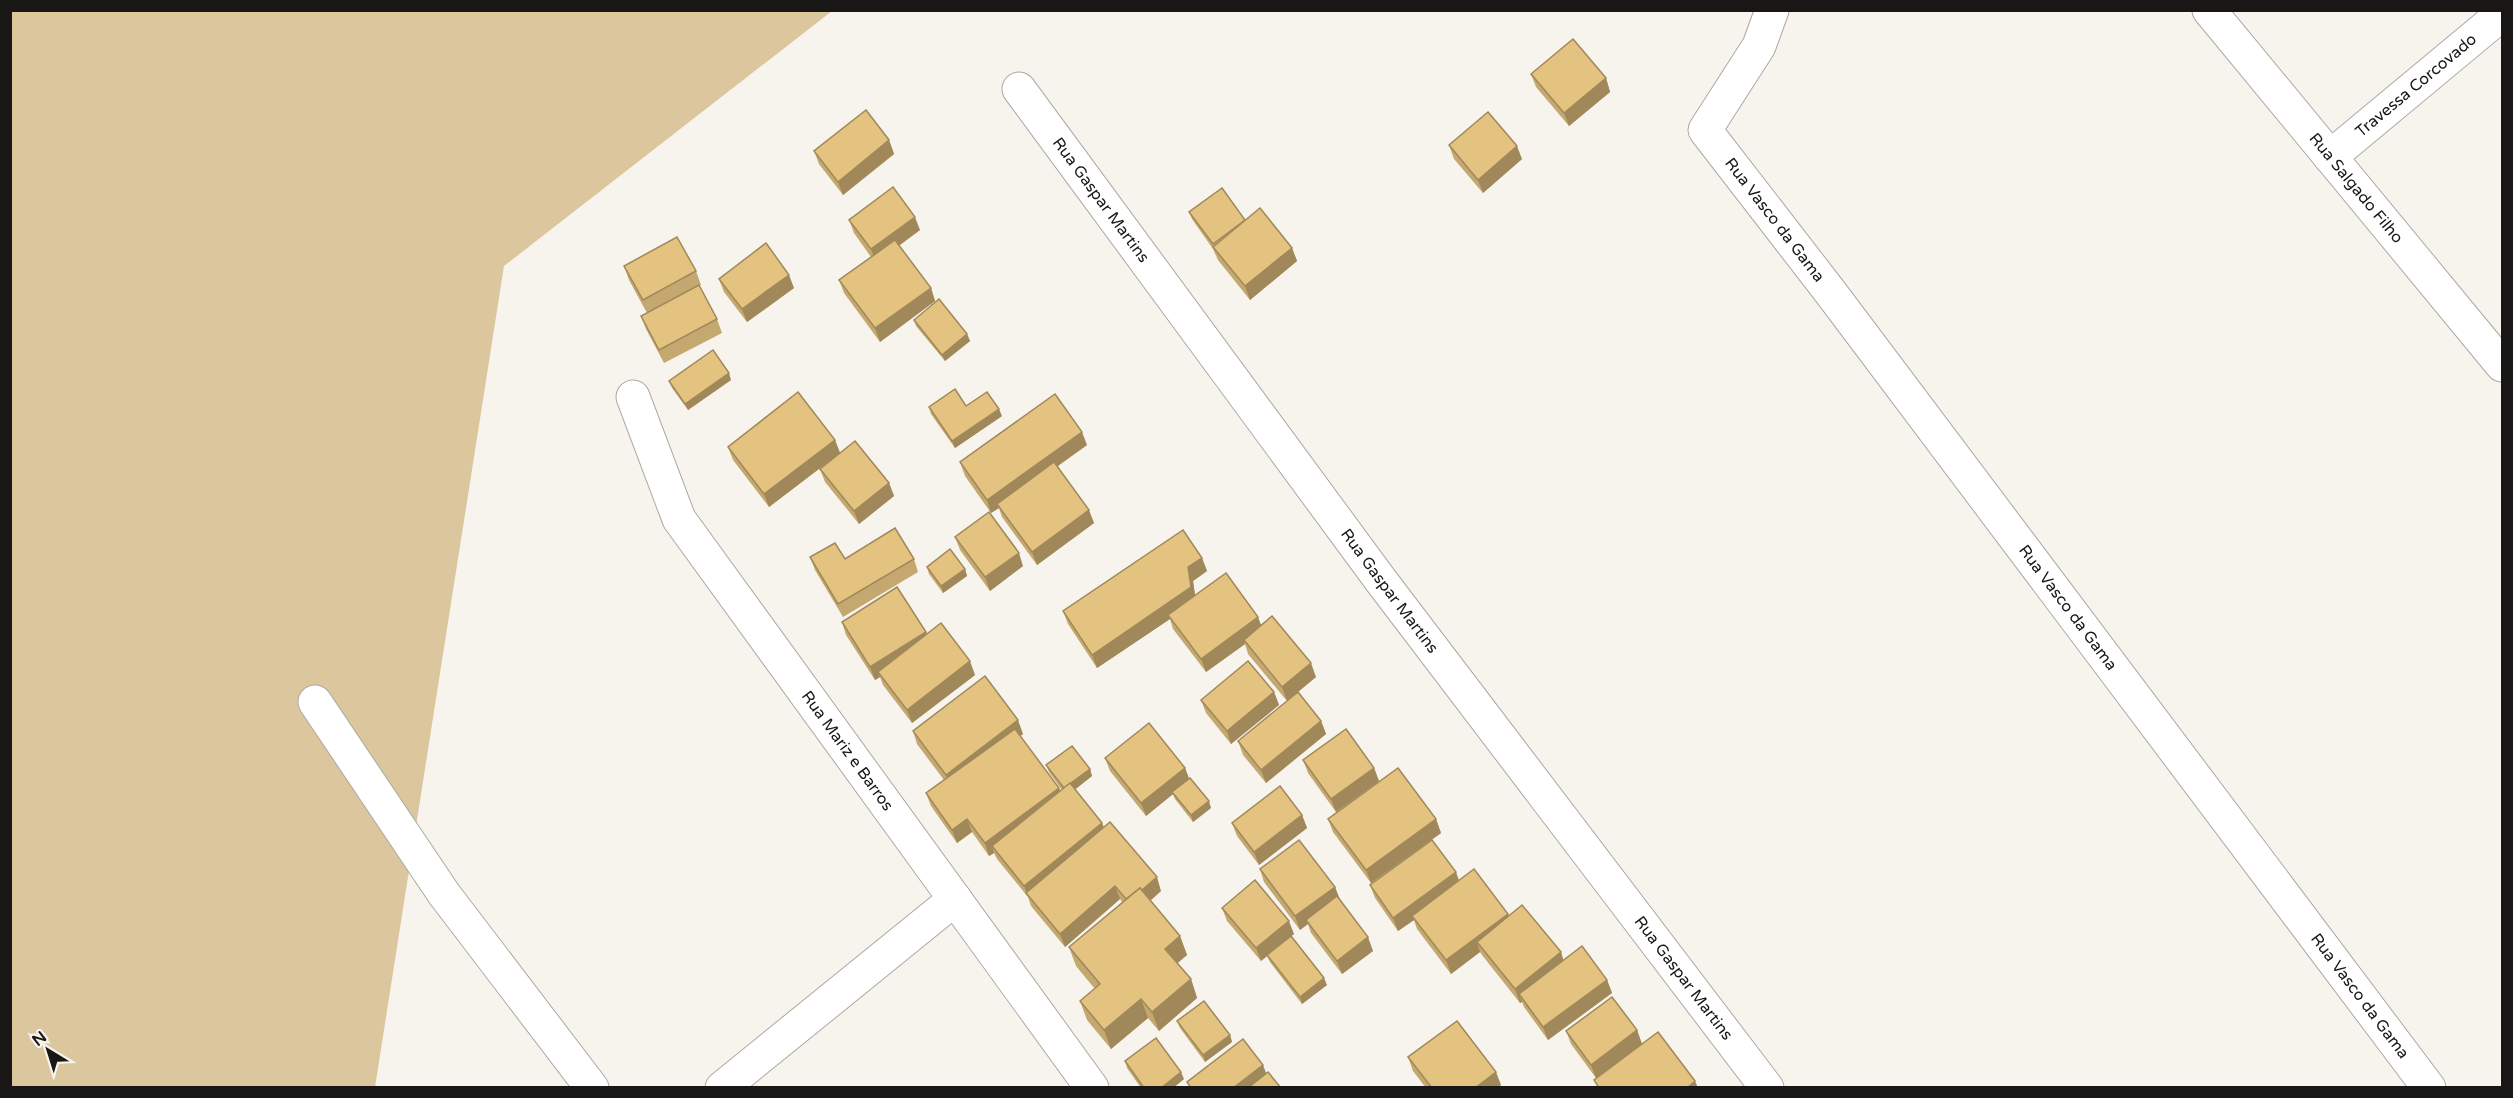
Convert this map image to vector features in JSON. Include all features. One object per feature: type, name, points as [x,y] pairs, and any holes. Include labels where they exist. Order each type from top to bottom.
[{"type":"street","name":"Rua Vasco da Gama","points":[[1772,10],[1759,46],[1705,130],[1831,292],[2429,1088]]},
{"type":"street","name":"Rua Salgado Filho","points":[[2209,10],[2502,365]]},
{"type":"street","name":"Travessa Corcovado","points":[[2330,157],[2502,14]]},
{"type":"street","name":"Rua Gaspar Martins","points":[[1019,89],[1382,582],[1767,1088]]},
{"type":"street","name":"Rua Mariz e Barros","points":[[633,397],[679,519],[1092,1088]]},
{"type":"street","points":[[315,702],[444,894],[592,1088]]},
{"type":"street","points":[[722,1088],[955,899]]},
{"type":"shaded area","points":[[10,11],[832,11],[504,266],[375,1087],[11,1087]]},
{"type":"building","points":[[1573,39],[1606,78],[1564,113],[1531,74]]},
{"type":"building","points":[[866,110],[889,140],[838,182],[814,151]]},
{"type":"building","points":[[1488,112],[1517,146],[1478,180],[1449,145]]},
{"type":"building","points":[[893,187],[915,217],[871,249],[849,220]]},
{"type":"building","points":[[1222,188],[1245,220],[1213,244],[1189,212]]},
{"type":"building","points":[[1260,208],[1292,248],[1245,286],[1213,247]]},
{"type":"building","points":[[677,237],[696,271],[643,300],[624,266]]},
{"type":"building","points":[[895,240],[931,288],[875,328],[839,280]]},
{"type":"building","points":[[766,243],[789,275],[742,309],[719,279]]},
{"type":"building","points":[[699,285],[717,319],[659,350],[641,316]]},
{"type":"building","points":[[939,299],[967,334],[942,355],[914,320]]},
{"type":"building","points":[[713,350],[729,373],[685,404],[669,381]]},
{"type":"building","points":[[955,389],[966,406],[987,392],[999,409],[952,441],[929,407]]},
{"type":"building","points":[[798,392],[835,440],[764,494],[728,447]]},
{"type":"building","points":[[1055,394],[1082,432],[987,500],[960,462]]},
{"type":"building","points":[[855,441],[889,483],[854,511],[820,469]]},
{"type":"building","points":[[1054,462],[1089,510],[1032,552],[997,504]]},
{"type":"building","points":[[989,512],[1019,553],[985,577],[955,537]]},
{"type":"building","points":[[895,528],[914,559],[838,604],[810,557],[835,543],[845,559]]},
{"type":"building","points":[[1183,530],[1202,558],[1188,567],[1191,587],[1092,655],[1063,611]]},
{"type":"building","points":[[950,549],[965,569],[941,586],[927,567]]},
{"type":"building","points":[[1226,573],[1258,617],[1201,659],[1168,615]]},
{"type":"building","points":[[897,587],[926,632],[870,667],[842,622]]},
{"type":"building","points":[[1272,616],[1311,663],[1282,687],[1244,640]]},
{"type":"building","points":[[941,623],[970,661],[907,710],[878,672]]},
{"type":"building","points":[[1248,661],[1274,692],[1227,731],[1201,700]]},
{"type":"building","points":[[985,676],[1018,720],[946,775],[913,731]]},
{"type":"building","points":[[1298,692],[1321,721],[1261,770],[1238,741]]},
{"type":"building","points":[[1149,723],[1185,768],[1141,803],[1105,758]]},
{"type":"building","points":[[1015,729],[1059,788],[985,843],[967,819],[952,830],[926,793]]},
{"type":"building","points":[[1346,729],[1374,768],[1331,799],[1303,760]]},
{"type":"building","points":[[1072,746],[1090,769],[1064,788],[1046,765]]},
{"type":"building","points":[[1398,768],[1436,819],[1366,870],[1328,819]]},
{"type":"building","points":[[1190,778],[1209,801],[1191,815],[1172,792]]},
{"type":"building","points":[[1070,783],[1102,823],[1024,886],[992,846]]},
{"type":"building","points":[[1280,786],[1302,815],[1254,852],[1232,823]]},
{"type":"building","points":[[1110,822],[1157,877],[1142,890],[1140,888],[1126,899],[1115,886],[1060,934],[1026,893]]},
{"type":"building","points":[[1299,840],[1335,887],[1295,916],[1260,869]]},
{"type":"building","points":[[1432,840],[1456,872],[1393,918],[1370,885]]},
{"type":"building","points":[[1474,869],[1508,914],[1446,960],[1412,916]]},
{"type":"building","points":[[1255,880],[1289,921],[1256,948],[1222,908]]},
{"type":"building","points":[[1140,888],[1180,936],[1165,949],[1191,979],[1152,1012],[1141,999],[1104,1030],[1080,1001],[1100,984],[1069,947]]},
{"type":"building","points":[[1337,896],[1368,937],[1337,961],[1306,920]]},
{"type":"building","points":[[1522,905],[1561,952],[1515,989],[1477,942]]},
{"type":"building","points":[[1291,936],[1324,978],[1300,997],[1267,955]]},
{"type":"building","points":[[1582,946],[1607,980],[1543,1027],[1519,994]]},
{"type":"building","points":[[1612,997],[1637,1030],[1591,1065],[1566,1031]]},
{"type":"building","points":[[1204,1001],[1230,1035],[1203,1055],[1177,1021]]},
{"type":"building","points":[[1457,1021],[1496,1072],[1475,1088],[1432,1088],[1408,1057]]},
{"type":"building","points":[[1658,1032],[1695,1081],[1687,1088],[1599,1088],[1594,1080]]},
{"type":"building","points":[[1156,1038],[1181,1072],[1161,1088],[1144,1088],[1125,1061]]},
{"type":"building","points":[[1243,1039],[1263,1065],[1233,1088],[1191,1088],[1187,1082]]},
{"type":"building","points":[[1268,1072],[1281,1088],[1248,1088]]}]
